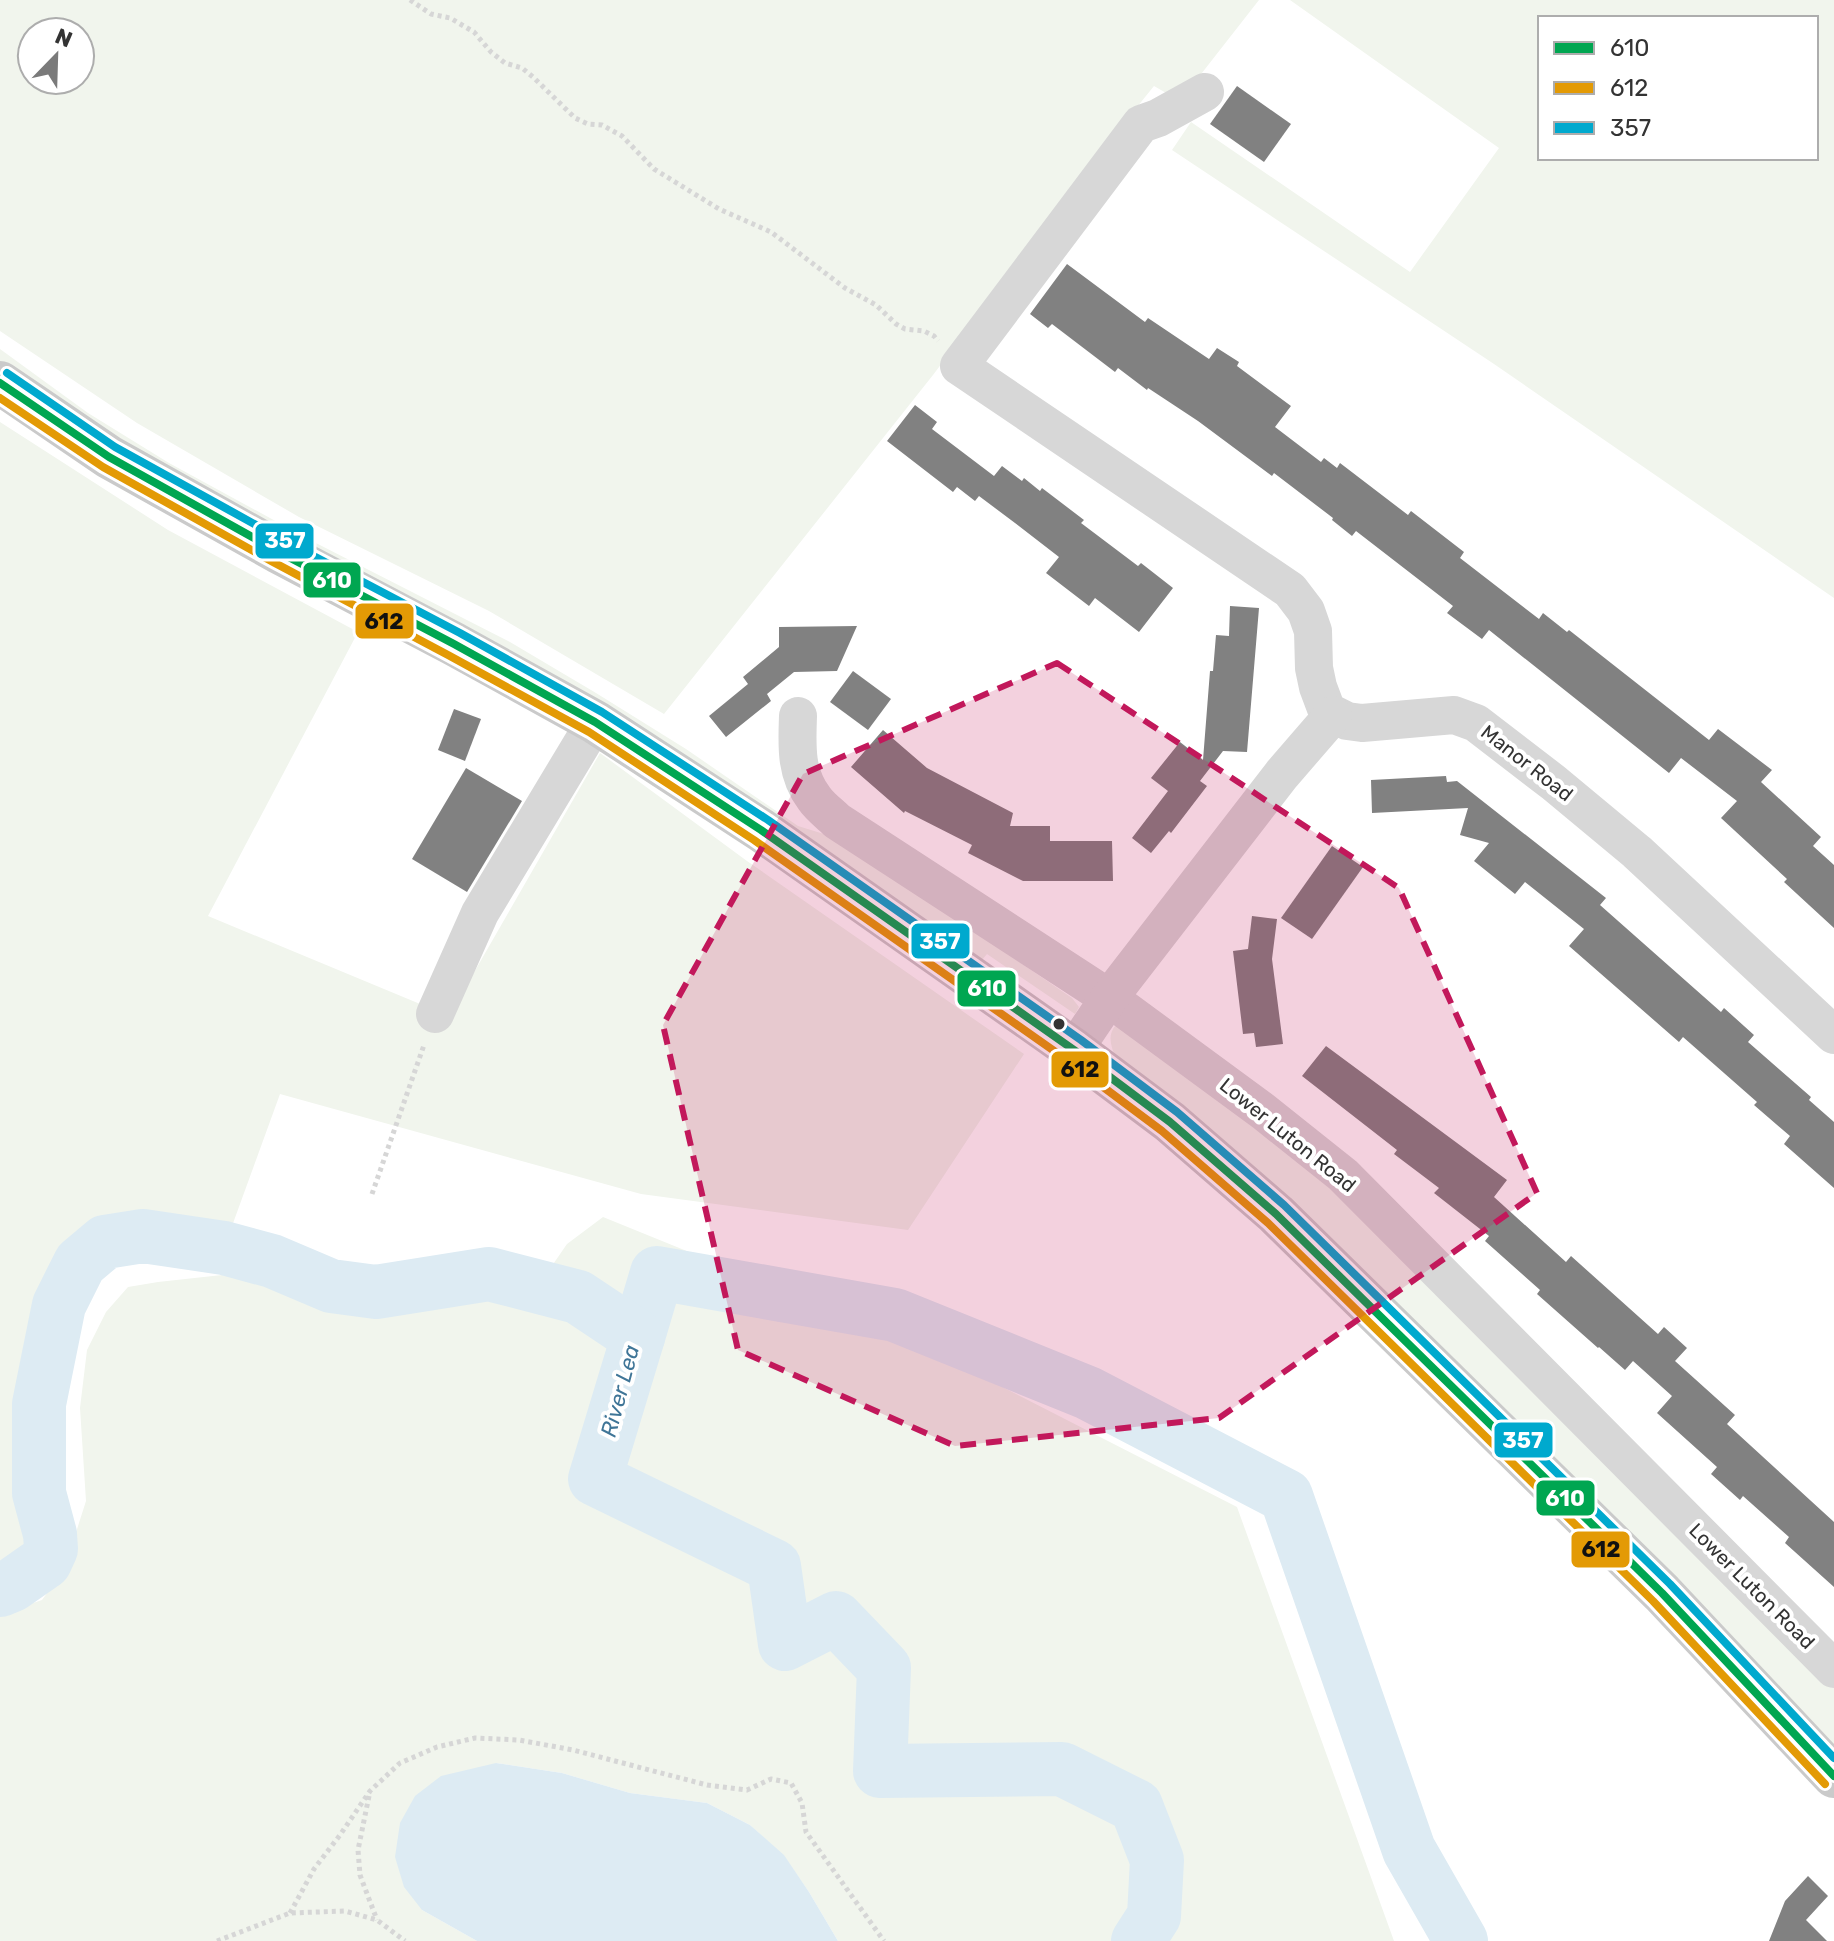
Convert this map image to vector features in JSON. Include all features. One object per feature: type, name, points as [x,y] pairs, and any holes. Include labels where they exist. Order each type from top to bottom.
[{"type":"main road","points":[[0,383],[109,457],[595,722],[761,830],[1074,1050],[1170,1122],[1276,1214],[1662,1593],[1834,1776]]},
{"type":"street","points":[[1074,1050],[1109,998],[1282,774],[1333,715],[1327,711],[1318,687],[1313,631],[1306,611],[1290,590],[959,366],[1141,124],[1205,92]]},
{"type":"street","name":"Manor Road","points":[[1333,715],[1362,723],[1454,715],[1476,723],[1637,852],[1834,1035]]},
{"type":"street","name":"Lower Luton Road","points":[[798,716],[797,759],[806,785],[815,800],[837,821],[1109,998],[1264,1112],[1343,1175],[1834,1669]]},
{"type":"street","points":[[435,1014],[480,913],[595,722]]},
{"type":"path","points":[[410,0],[431,14],[450,18],[474,32],[491,52],[505,63],[522,68],[575,118],[588,124],[602,125],[622,136],[654,169],[719,209],[771,232],[845,288],[876,305],[896,324],[934,336],[959,366]]},
{"type":"path","points":[[372,1194],[435,1014]]},
{"type":"path","points":[[290,1913],[314,1869],[370,1791],[400,1763],[437,1747],[475,1738],[519,1740],[573,1750],[707,1785],[747,1790],[771,1779],[791,1783],[802,1803],[806,1832],[884,1941]]},
{"type":"path","points":[[370,1791],[358,1850],[360,1875],[377,1920]]},
{"type":"path","points":[[217,1941],[290,1913],[345,1911],[377,1920],[405,1941]]},
{"type":"highlighted area","points":[[1057,663],[1399,888],[1537,1193],[1219,1418],[955,1446],[738,1350],[663,1025],[803,774]]},
{"type":"shaded area","points":[[0,0],[1259,0],[1180,101],[1154,86],[1095,159],[933,375],[664,714],[489,611],[299,517],[137,423],[0,331]]},
{"type":"shaded area","points":[[1290,0],[1834,0],[1834,598],[1494,364],[1172,150],[1191,122],[1410,272],[1499,148]]},
{"type":"shaded area","points":[[0,349],[88,413],[169,463],[312,541],[510,642],[686,749],[798,826],[827,835],[1072,998],[1079,1007],[1075,1014],[987,954],[981,961],[202,494],[0,365]]},
{"type":"shaded area","points":[[0,422],[168,530],[358,632],[208,916],[449,1016],[600,753],[747,861],[1024,1054],[908,1230],[641,1194],[280,1094],[224,1248],[143,1236],[105,1242],[79,1263],[59,1305],[39,1404],[39,1493],[51,1549],[45,1562],[0,1590]]},
{"type":"shaded area","points":[[1116,1025],[1333,1178],[1834,1688],[1834,1755],[1115,1057],[1111,1036]]},
{"type":"shaded area","points":[[603,1217],[928,1349],[1237,1507],[1394,1941],[838,1941],[784,1856],[750,1825],[707,1803],[630,1793],[562,1773],[496,1763],[422,1910],[477,1941],[0,1941],[0,1614],[42,1600],[64,1570],[86,1501],[80,1408],[87,1350],[106,1312],[128,1287],[222,1275],[281,1281],[321,1299],[375,1306],[421,1292],[472,1283],[520,1289],[545,1298],[547,1273],[567,1244]]},
{"type":"shaded area","points":[[496,1763],[562,1773],[630,1793],[707,1803],[750,1825],[784,1855],[838,1941],[477,1941],[422,1910],[404,1887],[395,1857],[400,1823],[415,1796],[441,1776]]},
{"type":"building","points":[[1237,86],[1291,124],[1264,162],[1210,124]]},
{"type":"building","points":[[1067,264],[1145,322],[1148,318],[1209,359],[1217,348],[1239,362],[1237,366],[1291,406],[1275,427],[1321,462],[1324,458],[1337,468],[1340,463],[1408,515],[1411,511],[1464,552],[1460,558],[1539,619],[1543,613],[1567,632],[1569,630],[1709,740],[1718,729],[1772,770],[1761,782],[1821,837],[1813,846],[1834,865],[1834,928],[1721,818],[1737,801],[1681,758],[1669,773],[1489,630],[1482,639],[1447,613],[1453,606],[1356,531],[1352,536],[1274,473],[1272,476],[1198,421],[1118,368],[1115,372],[1052,324],[1048,328],[1030,314]]},
{"type":"building","points":[[915,405],[937,422],[932,429],[994,476],[1002,466],[1040,491],[1042,488],[1084,520],[1081,523],[1173,588],[1139,632],[1095,598],[1089,606],[1046,573],[1059,557],[1015,523],[979,496],[975,501],[957,487],[953,492],[887,441]]},
{"type":"building","points":[[1230,606],[1259,608],[1247,752],[1223,751],[1200,781],[1207,786],[1171,833],[1169,831],[1151,853],[1132,838],[1168,791],[1151,778],[1180,742],[1203,760],[1216,635],[1229,636]]},
{"type":"building","points":[[857,626],[837,671],[794,672],[767,694],[771,701],[726,737],[709,716],[748,684],[743,677],[779,647],[779,627]]},
{"type":"building","points":[[853,671],[891,699],[868,730],[830,702]]},
{"type":"building","points":[[454,709],[481,719],[465,761],[438,750]]},
{"type":"building","points":[[883,730],[927,768],[1013,813],[1010,826],[1050,826],[1050,841],[1112,841],[1113,881],[1023,881],[968,853],[972,845],[904,813],[851,767]]},
{"type":"building","points":[[466,768],[522,801],[467,892],[412,859]]},
{"type":"building","points":[[1446,776],[1447,782],[1457,781],[1606,898],[1600,905],[1721,1012],[1724,1008],[1754,1035],[1748,1042],[1811,1097],[1809,1100],[1834,1122],[1834,1188],[1784,1144],[1790,1136],[1754,1105],[1757,1102],[1683,1037],[1679,1042],[1569,946],[1584,929],[1525,882],[1515,894],[1474,861],[1489,843],[1460,835],[1468,808],[1372,813],[1371,780]]},
{"type":"building","points":[[1332,846],[1363,867],[1312,939],[1281,918]]},
{"type":"building","points":[[1252,916],[1277,919],[1272,959],[1283,1044],[1256,1047],[1254,1033],[1243,1034],[1233,951],[1248,949]]},
{"type":"building","points":[[1326,1046],[1507,1180],[1494,1197],[1566,1262],[1571,1256],[1658,1334],[1664,1327],[1687,1348],[1675,1361],[1735,1415],[1727,1424],[1834,1522],[1834,1587],[1785,1543],[1789,1537],[1743,1496],[1740,1500],[1711,1474],[1717,1467],[1657,1413],[1672,1396],[1633,1361],[1625,1370],[1598,1348],[1537,1294],[1540,1290],[1485,1241],[1489,1236],[1434,1193],[1439,1188],[1394,1154],[1397,1150],[1302,1076]]},
{"type":"building","points":[[1808,1876],[1828,1896],[1806,1920],[1827,1941],[1769,1941],[1785,1901]]},
{"type":"waterway","name":"River Lea","points":[[0,1590],[45,1562],[51,1549],[39,1493],[39,1404],[59,1305],[80,1263],[105,1242],[143,1236],[224,1248],[272,1261],[331,1286],[376,1292],[489,1274],[578,1297],[638,1337],[595,1479],[774,1566],[785,1644],[836,1618],[884,1668],[880,1771],[1062,1769],[1136,1806],[1157,1860],[1154,1916],[1138,1941]]},
{"type":"waterway","points":[[638,1337],[657,1273],[895,1315],[1088,1393],[1286,1496],[1409,1850],[1461,1941]]},
{"type":"transit line","name":"357","points":[[7,373],[115,447],[602,712],[768,820],[1081,1040],[1177,1112],[1284,1205],[1670,1584],[1834,1758]]},
{"type":"transit line","name":"610","points":[[0,383],[109,457],[595,722],[761,830],[1074,1050],[1170,1122],[1276,1214],[1662,1593],[1834,1776]]},
{"type":"transit line","name":"612","points":[[0,398],[103,467],[589,732],[754,840],[1067,1060],[1162,1131],[1268,1223],[1653,1601],[1825,1784]]}]
